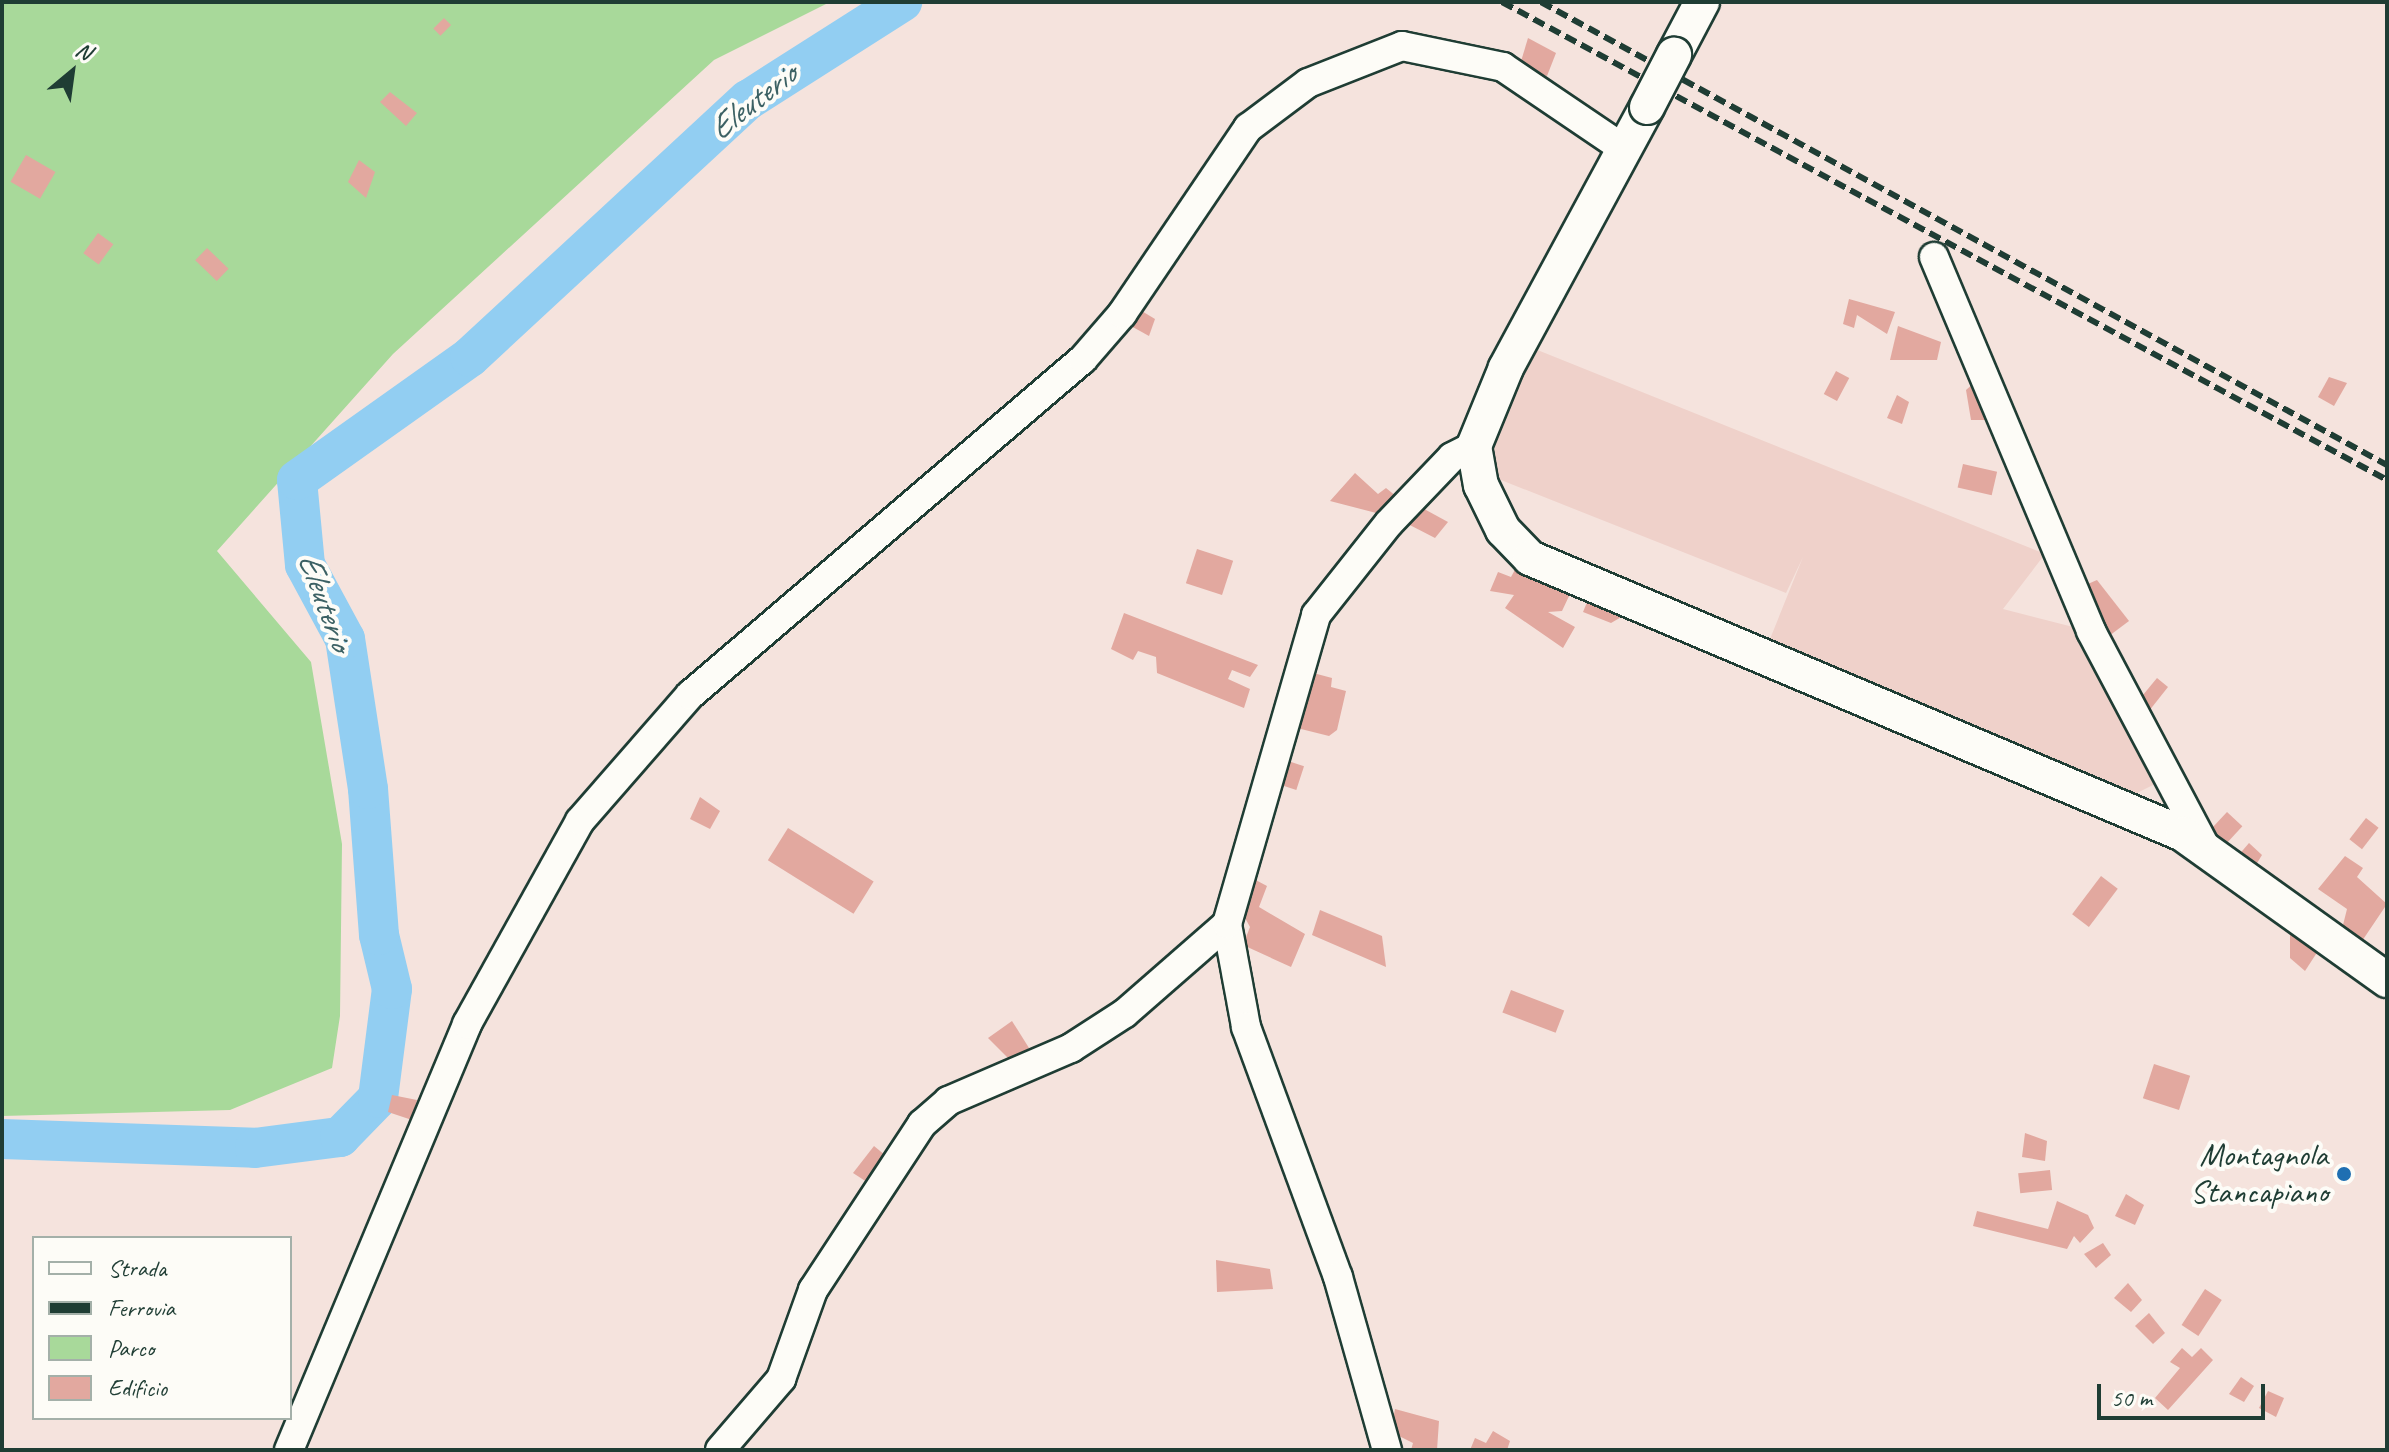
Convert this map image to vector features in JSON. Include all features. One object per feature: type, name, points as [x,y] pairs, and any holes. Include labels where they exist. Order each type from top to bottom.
[{"type":"street","points":[[1702,2],[1506,368],[1474,446],[1481,485],[1503,530],[1530,558],[2183,834],[2387,980]]},
{"type":"street","points":[[289,1450],[467,1024],[580,821],[690,695],[1083,359],[1122,314],[1248,128],[1308,83],[1402,46],[1503,67],[1624,149]]},
{"type":"street","points":[[1934,257],[2091,631],[2210,855]]},
{"type":"street","points":[[1387,1450],[1338,1277],[1246,1027],[1227,924],[1316,615],[1389,523],[1452,457],[1474,446]]},
{"type":"street","points":[[720,1450],[781,1379],[813,1290],[922,1124],[948,1101],[1071,1048],[1125,1013],[1227,924]]},
{"type":"shaded area","points":[[1530,347],[2045,554],[2003,609],[2077,628],[2157,783],[2135,794],[1770,639],[1803,557],[1786,593],[1496,478],[1489,452]]},
{"type":"green space","points":[[2,2],[830,2],[714,60],[393,354],[217,551],[311,662],[342,844],[340,1016],[332,1068],[230,1110],[2,1116]]},
{"type":"building","points":[[444,18],[451,25],[440,36],[433,29]]},
{"type":"building","points":[[1528,38],[1556,53],[1547,76],[1519,68]]},
{"type":"building","points":[[390,92],[417,113],[406,126],[380,102]]},
{"type":"building","points":[[26,155],[55,172],[40,199],[10,182]]},
{"type":"building","points":[[359,160],[375,172],[366,198],[348,182]]},
{"type":"building","points":[[98,233],[113,244],[99,264],[83,253]]},
{"type":"building","points":[[207,248],[229,269],[217,281],[195,260]]},
{"type":"building","points":[[1849,299],[1895,312],[1887,334],[1857,315],[1854,328],[1843,324]]},
{"type":"building","points":[[1140,310],[1155,319],[1149,336],[1131,326]]},
{"type":"building","points":[[1898,326],[1941,342],[1937,360],[1890,360]]},
{"type":"building","points":[[1836,371],[1849,378],[1837,401],[1824,394]]},
{"type":"building","points":[[2329,377],[2347,383],[2334,406],[2318,397]]},
{"type":"building","points":[[1974,383],[1991,420],[1971,420],[1966,390]]},
{"type":"building","points":[[1897,395],[1909,402],[1902,424],[1887,418]]},
{"type":"building","points":[[1963,464],[1997,472],[1992,495],[1958,487]]},
{"type":"building","points":[[1355,473],[1378,494],[1386,488],[1397,497],[1384,515],[1330,501]]},
{"type":"building","points":[[1415,504],[1448,522],[1435,538],[1402,521]]},
{"type":"building","points":[[1197,549],[1233,561],[1222,595],[1186,583]]},
{"type":"building","points":[[1517,566],[1570,594],[1562,611],[1548,612],[1575,627],[1563,648],[1505,608],[1514,595],[1490,591],[1498,572],[1511,577]]},
{"type":"building","points":[[2097,580],[2129,621],[2105,639],[2081,587]]},
{"type":"building","points":[[1590,595],[1630,612],[1611,623],[1583,612]]},
{"type":"building","points":[[1124,613],[1258,665],[1250,677],[1232,670],[1228,679],[1250,689],[1244,708],[1157,673],[1156,657],[1138,651],[1133,660],[1111,649]]},
{"type":"building","points":[[1302,670],[1332,678],[1331,687],[1346,691],[1337,730],[1329,736],[1297,728]]},
{"type":"building","points":[[2157,678],[2168,687],[2145,716],[2138,701]]},
{"type":"building","points":[[1285,760],[1304,766],[1296,790],[1277,784]]},
{"type":"building","points":[[700,797],[720,811],[710,829],[690,819]]},
{"type":"building","points":[[2227,812],[2242,826],[2227,843],[2211,829]]},
{"type":"building","points":[[2366,818],[2379,828],[2362,849],[2349,839]]},
{"type":"building","points":[[788,828],[874,882],[854,914],[768,860]]},
{"type":"building","points":[[2249,843],[2262,855],[2254,868],[2237,857]]},
{"type":"building","points":[[2345,856],[2363,868],[2357,877],[2387,904],[2360,944],[2342,929],[2347,909],[2318,889]]},
{"type":"building","points":[[2101,876],[2118,889],[2089,927],[2072,914]]},
{"type":"building","points":[[1250,877],[1267,886],[1259,907],[1305,934],[1291,967],[1243,945],[1250,927],[1239,907]]},
{"type":"building","points":[[1320,910],[1382,936],[1386,967],[1312,935]]},
{"type":"building","points":[[2290,932],[2318,951],[2305,971],[2290,958]]},
{"type":"building","points":[[1511,990],[1564,1010],[1556,1033],[1502,1012]]},
{"type":"building","points":[[1012,1021],[1029,1048],[1013,1063],[988,1038]]},
{"type":"building","points":[[2154,1064],[2190,1076],[2179,1110],[2143,1098]]},
{"type":"building","points":[[392,1095],[417,1100],[412,1120],[388,1112]]},
{"type":"building","points":[[2025,1133],[2047,1141],[2045,1161],[2022,1157]]},
{"type":"building","points":[[874,1146],[891,1160],[870,1184],[853,1173]]},
{"type":"building","points":[[2050,1170],[2052,1190],[2020,1193],[2018,1173]]},
{"type":"building","points":[[2126,1194],[2144,1205],[2135,1225],[2115,1216]]},
{"type":"building","points":[[2057,1201],[2088,1215],[2094,1228],[2080,1243],[2074,1236],[2067,1249],[1973,1226],[1977,1211],[2048,1229]]},
{"type":"building","points":[[2103,1243],[2111,1255],[2096,1268],[2084,1254]]},
{"type":"building","points":[[1216,1260],[1270,1269],[1273,1289],[1217,1292]]},
{"type":"building","points":[[2128,1283],[2142,1300],[2131,1312],[2114,1298]]},
{"type":"building","points":[[2205,1289],[2222,1300],[2198,1336],[2182,1325]]},
{"type":"building","points":[[2149,1313],[2165,1333],[2153,1344],[2135,1326]]},
{"type":"building","points":[[2182,1348],[2192,1357],[2201,1348],[2213,1360],[2168,1410],[2155,1398],[2180,1368],[2170,1362]]},
{"type":"building","points":[[2241,1377],[2254,1386],[2244,1402],[2229,1394]]},
{"type":"building","points":[[2268,1391],[2284,1398],[2276,1417],[2259,1408]]},
{"type":"building","points":[[1395,1409],[1439,1421],[1437,1450],[1411,1450],[1413,1443],[1391,1432]]},
{"type":"building","points":[[1493,1431],[1510,1441],[1507,1450],[1470,1450],[1475,1438],[1486,1443]]},
{"type":"waterway","name":"Eleuterio","points":[[2,1139],[255,1148],[340,1137],[378,1098],[392,989],[379,935],[368,789],[345,639],[305,565],[297,480],[470,357],[748,100],[902,2]]},
{"type":"railway","points":[[1502,2],[2387,480]]},
{"type":"railway","points":[[1541,2],[2387,465]]},
{"type":"place","name":"Montagnola Stancapiano","points":[[2344,1174]]}]
